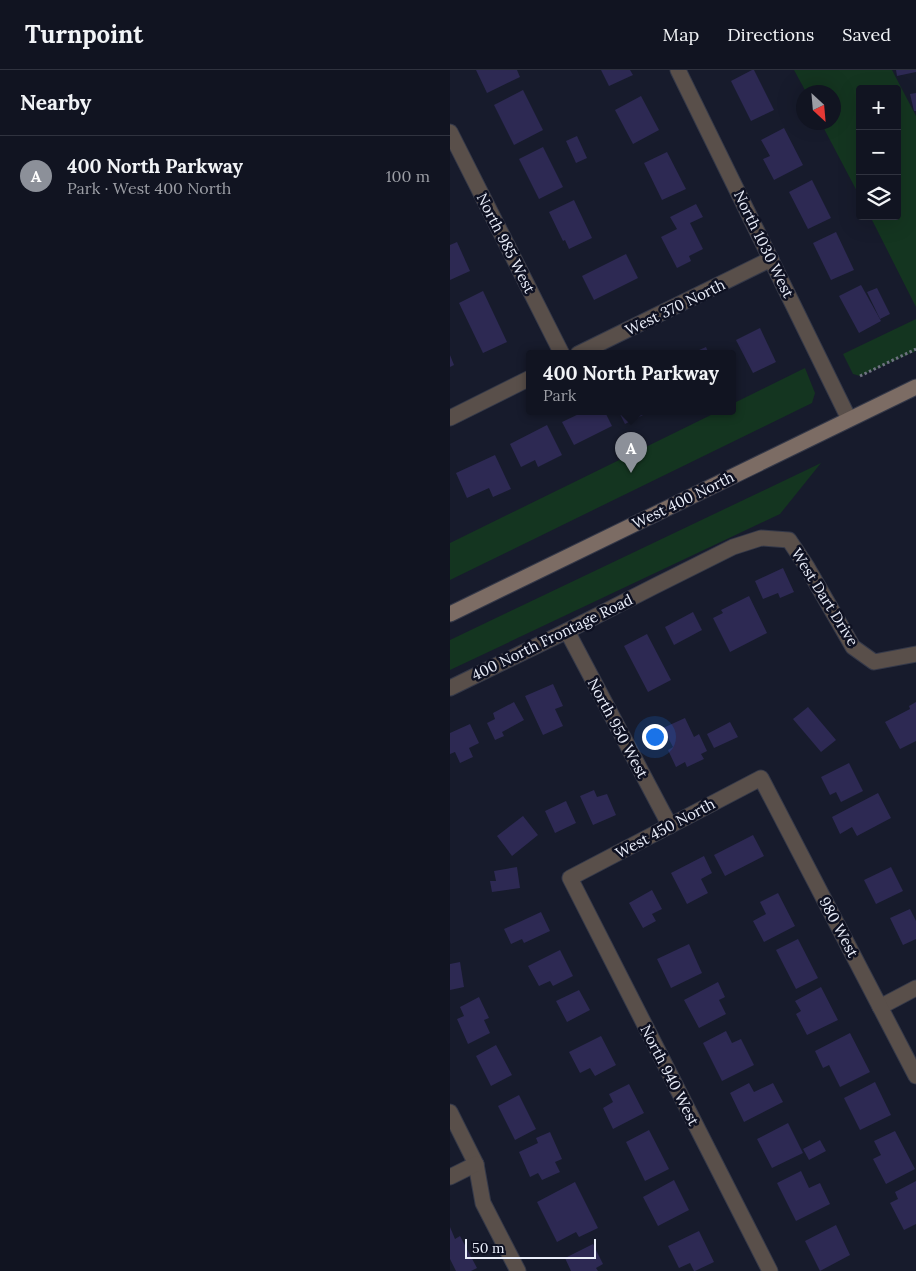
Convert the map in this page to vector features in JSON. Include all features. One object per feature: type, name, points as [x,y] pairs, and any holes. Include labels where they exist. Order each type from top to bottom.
[{"type":"main road","name":"West 400 North","points":[[450,614],[916,387]]},
{"type":"street","name":"North 1030 West","points":[[678,70],[849,419]]},
{"type":"street","name":"North 985 West","points":[[450,132],[560,350]]},
{"type":"street","name":"West 370 North","points":[[586,350],[771,259]]},
{"type":"street","points":[[450,418],[526,380]]},
{"type":"street","name":"West Dart Drive","points":[[653,586],[733,547],[761,538],[789,540],[853,646],[874,662],[916,654]]},
{"type":"street","name":"400 North Frontage Road","points":[[450,688],[567,631],[653,586]]},
{"type":"street","name":"North 950 West","points":[[567,631],[670,826]]},
{"type":"street","name":"West 450 North","points":[[570,878],[761,778]]},
{"type":"street","name":"980 West","points":[[761,778],[916,1076]]},
{"type":"street","name":"North 940 West","points":[[570,878],[770,1271]]},
{"type":"street","points":[[880,1007],[916,988]]},
{"type":"street","points":[[450,1112],[476,1164],[483,1203],[518,1271]]},
{"type":"street","points":[[450,1177],[476,1164]]},
{"type":"path","points":[[860,376],[916,349]]},
{"type":"green space","points":[[794,70],[892,70],[900,85],[856,85],[856,189],[825,130],[841,130],[841,85],[802,85]]},
{"type":"green space","points":[[901,87],[916,116],[916,307],[872,220],[901,220]]},
{"type":"green space","points":[[916,319],[916,351],[860,376],[853,374],[843,354]]},
{"type":"green space","points":[[805,368],[815,393],[812,403],[450,580],[450,543],[711,415],[736,415],[736,402]]},
{"type":"green space","points":[[821,463],[780,514],[450,670],[450,640]]},
{"type":"building","points":[[476,70],[517,70],[520,77],[487,93]]},
{"type":"building","points":[[601,70],[630,70],[633,75],[609,86]]},
{"type":"building","points":[[754,70],[774,110],[751,121],[731,81]]},
{"type":"building","points":[[896,70],[916,70],[916,72],[897,76]]},
{"type":"building","points":[[523,90],[543,130],[514,145],[494,105]]},
{"type":"building","points":[[916,93],[916,111],[914,111],[910,94]]},
{"type":"building","points":[[641,96],[659,130],[633,144],[615,110]]},
{"type":"building","points":[[784,128],[803,165],[774,180],[763,159],[770,156],[761,140]]},
{"type":"building","points":[[577,136],[587,158],[576,163],[566,141]]},
{"type":"building","points":[[543,147],[563,187],[539,199],[519,159]]},
{"type":"building","points":[[667,152],[686,189],[662,200],[644,163]]},
{"type":"building","points":[[812,180],[831,218],[808,229],[789,192]]},
{"type":"building","points":[[574,200],[592,238],[569,249],[549,212]]},
{"type":"building","points":[[696,204],[703,217],[690,223],[703,249],[689,256],[691,261],[677,268],[661,237],[677,229],[670,217]]},
{"type":"building","points":[[836,232],[854,270],[831,280],[813,243]]},
{"type":"building","points":[[457,242],[470,271],[450,280],[450,245]]},
{"type":"building","points":[[626,254],[638,278],[594,300],[582,276]]},
{"type":"building","points":[[861,285],[881,321],[859,333],[839,296]]},
{"type":"building","points":[[877,288],[890,314],[880,319],[867,292]]},
{"type":"building","points":[[483,291],[507,342],[483,353],[459,303]]},
{"type":"building","points":[[760,328],[776,362],[753,373],[736,340]]},
{"type":"building","points":[[450,355],[454,365],[450,367]]},
{"type":"building","points":[[577,415],[606,415],[612,426],[574,445],[562,422]]},
{"type":"building","points":[[620,415],[643,415],[625,424]]},
{"type":"building","points":[[547,425],[562,455],[538,467],[535,460],[521,467],[510,444]]},
{"type":"building","points":[[495,455],[511,489],[493,497],[489,488],[467,498],[456,473]]},
{"type":"building","points":[[783,568],[794,592],[780,598],[778,593],[763,599],[755,581]]},
{"type":"building","points":[[749,596],[767,633],[730,652],[713,618],[723,613],[721,610]]},
{"type":"building","points":[[693,612],[702,630],[674,645],[665,627]]},
{"type":"building","points":[[647,634],[671,680],[648,692],[624,646]]},
{"type":"building","points":[[553,684],[563,706],[555,709],[563,726],[543,735],[525,696]]},
{"type":"building","points":[[514,702],[524,720],[502,732],[504,736],[495,740],[487,723],[495,719],[493,713]]},
{"type":"building","points":[[916,702],[916,741],[900,749],[885,722],[910,709],[909,706]]},
{"type":"building","points":[[808,707],[836,740],[821,752],[793,719]]},
{"type":"building","points":[[685,718],[694,737],[699,734],[707,751],[701,754],[704,759],[687,767],[685,762],[676,767],[668,750],[673,747],[663,728]]},
{"type":"building","points":[[730,722],[738,737],[714,748],[707,734]]},
{"type":"building","points":[[470,724],[479,743],[469,748],[473,757],[460,763],[455,752],[450,754],[450,733]]},
{"type":"building","points":[[849,763],[863,791],[841,802],[836,792],[830,795],[821,777]]},
{"type":"building","points":[[594,790],[597,797],[607,794],[616,815],[593,825],[580,796]]},
{"type":"building","points":[[878,793],[891,818],[857,836],[852,827],[840,834],[832,817]]},
{"type":"building","points":[[566,801],[576,823],[555,833],[545,811]]},
{"type":"building","points":[[523,816],[538,835],[512,856],[497,836]]},
{"type":"building","points":[[753,835],[764,856],[725,876],[714,855]]},
{"type":"building","points":[[704,856],[712,873],[701,879],[708,893],[687,904],[671,873]]},
{"type":"building","points":[[517,867],[520,888],[492,892],[490,881],[496,881],[494,871]]},
{"type":"building","points":[[891,867],[903,891],[876,904],[864,880]]},
{"type":"building","points":[[652,890],[662,909],[652,914],[656,921],[643,928],[629,903]]},
{"type":"building","points":[[778,893],[795,926],[764,942],[753,921],[766,914],[760,902]]},
{"type":"building","points":[[910,909],[916,921],[916,939],[903,945],[890,918]]},
{"type":"building","points":[[541,912],[550,931],[524,943],[522,939],[511,944],[504,929]]},
{"type":"building","points":[[798,939],[818,978],[796,989],[776,950]]},
{"type":"building","points":[[689,944],[702,973],[671,988],[657,959]]},
{"type":"building","points":[[560,950],[573,976],[553,986],[550,981],[539,986],[528,966]]},
{"type":"building","points":[[460,962],[464,987],[450,990],[450,964]]},
{"type":"building","points":[[718,982],[725,997],[719,1000],[726,1014],[699,1028],[684,1000]]},
{"type":"building","points":[[821,987],[838,1020],[807,1035],[796,1014],[801,1011],[795,1001]]},
{"type":"building","points":[[579,990],[590,1010],[567,1022],[556,1001]]},
{"type":"building","points":[[479,997],[489,1018],[484,1020],[490,1033],[468,1044],[457,1019],[464,1016],[460,1007]]},
{"type":"building","points":[[726,1031],[732,1043],[741,1039],[754,1065],[722,1081],[703,1043]]},
{"type":"building","points":[[850,1033],[870,1072],[840,1087],[829,1065],[823,1068],[815,1051]]},
{"type":"building","points":[[601,1036],[616,1065],[595,1076],[590,1068],[580,1073],[569,1052]]},
{"type":"building","points":[[496,1045],[512,1075],[491,1086],[476,1056]]},
{"type":"building","points":[[875,1082],[891,1115],[860,1130],[844,1098]]},
{"type":"building","points":[[749,1083],[754,1092],[773,1083],[783,1102],[744,1122],[730,1093]]},
{"type":"building","points":[[629,1084],[644,1113],[613,1129],[603,1108],[613,1102],[609,1094]]},
{"type":"building","points":[[519,1095],[536,1129],[515,1140],[498,1106]]},
{"type":"building","points":[[788,1123],[803,1153],[772,1168],[757,1139]]},
{"type":"building","points":[[649,1130],[669,1169],[645,1181],[626,1142]]},
{"type":"building","points":[[895,1131],[915,1169],[886,1184],[873,1159],[881,1155],[874,1141]]},
{"type":"building","points":[[550,1132],[562,1159],[555,1162],[560,1172],[542,1180],[538,1173],[530,1177],[519,1152],[538,1143],[536,1138]]},
{"type":"building","points":[[820,1140],[826,1151],[809,1160],[803,1149]]},
{"type":"building","points":[[801,1171],[809,1188],[820,1183],[830,1204],[796,1221],[777,1183]]},
{"type":"building","points":[[674,1180],[689,1210],[658,1226],[643,1197]]},
{"type":"building","points":[[916,1181],[916,1224],[904,1230],[890,1203],[898,1199],[895,1192]]},
{"type":"building","points":[[575,1182],[598,1228],[579,1237],[576,1232],[557,1242],[537,1202]]},
{"type":"building","points":[[836,1225],[850,1255],[820,1271],[805,1241]]},
{"type":"building","points":[[450,1227],[455,1239],[460,1236],[477,1268],[471,1271],[456,1271],[450,1259]]},
{"type":"building","points":[[699,1231],[714,1262],[695,1271],[690,1263],[679,1268],[668,1246]]},
{"type":"building","points":[[593,1244],[603,1264],[596,1268],[598,1271],[571,1271],[565,1258]]},
{"type":"place","name":"400 North Parkway","points":[[631,473]]}]
